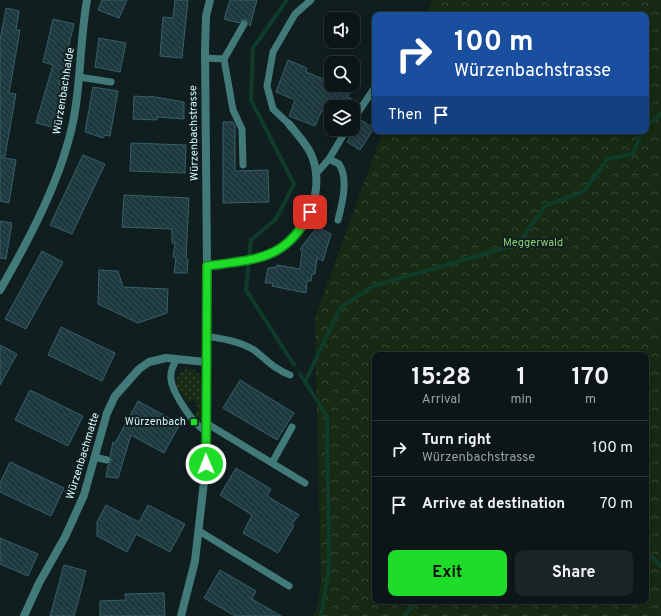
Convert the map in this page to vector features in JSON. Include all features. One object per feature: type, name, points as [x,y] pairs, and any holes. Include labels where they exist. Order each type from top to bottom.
[{"type":"street","name":"Würzenbachhalde","points":[[0,290],[51,189],[62,162],[74,118],[87,0]]},
{"type":"street","name":"Würzenbachstrasse","points":[[181,616],[195,561],[206,464],[207,266],[205,58],[206,16],[210,0]]},
{"type":"street","points":[[207,266],[268,256],[289,242],[303,227],[313,205],[316,174],[310,153],[289,124]]},
{"type":"street","name":"Würzenbachmatte","points":[[24,616],[39,584],[65,537],[84,495],[107,412],[115,396],[139,369],[149,362],[166,358],[206,362]]},
{"type":"lane","points":[[289,124],[273,109],[267,86],[273,52],[295,14],[311,0]]},
{"type":"lane","points":[[243,165],[242,129],[233,110],[224,59],[244,24]]},
{"type":"lane","points":[[205,58],[224,59]]},
{"type":"lane","points":[[79,77],[111,82]]},
{"type":"lane","points":[[360,110],[372,92]]},
{"type":"lane","points":[[316,174],[329,159],[343,136]]},
{"type":"lane","points":[[329,159],[339,164],[343,172],[343,194],[338,220]]},
{"type":"lane","points":[[206,336],[233,340],[253,350],[277,370],[290,374]]},
{"type":"lane","points":[[177,359],[171,373],[173,389],[196,425],[206,427],[305,483]]},
{"type":"lane","points":[[272,463],[292,427]]},
{"type":"lane","points":[[94,457],[108,460]]},
{"type":"lane","points":[[198,531],[289,586]]},
{"type":"green space","name":"Meggerwald","points":[[432,0],[661,0],[661,616],[313,616],[317,609],[321,582],[315,318],[382,134],[649,134],[649,12],[427,12]]},
{"type":"green space","points":[[191,369],[197,372],[202,383],[202,419],[200,421],[194,414],[199,409],[193,399],[188,403],[176,385],[177,378],[180,373],[184,370]]},
{"type":"building","points":[[102,0],[127,0],[119,18],[98,10]]},
{"type":"building","points":[[175,0],[188,0],[182,58],[160,56],[163,17],[173,18]]},
{"type":"building","points":[[230,0],[257,0],[250,26],[246,20],[242,20],[239,23],[224,19]]},
{"type":"building","points":[[6,8],[19,11],[16,30],[20,30],[9,93],[16,94],[5,156],[0,156],[0,40]]},
{"type":"building","points":[[53,19],[74,24],[59,84],[68,86],[56,128],[36,123],[53,65],[43,62]]},
{"type":"building","points":[[99,38],[126,43],[120,72],[95,67]]},
{"type":"building","points":[[288,60],[307,68],[306,72],[324,79],[324,92],[350,92],[347,97],[351,98],[350,100],[324,100],[324,111],[322,110],[315,126],[289,116],[295,100],[276,92]]},
{"type":"building","points":[[93,87],[118,91],[110,136],[105,135],[103,138],[85,132]]},
{"type":"building","points":[[134,96],[149,96],[184,102],[184,119],[157,117],[157,120],[133,119]]},
{"type":"building","points":[[361,120],[372,127],[372,131],[360,150],[347,142],[351,136],[360,136]]},
{"type":"building","points":[[223,122],[233,122],[235,125],[235,171],[268,170],[269,202],[223,203]]},
{"type":"building","points":[[131,143],[186,145],[185,173],[130,171]]},
{"type":"building","points":[[83,155],[105,164],[72,234],[50,225]]},
{"type":"building","points":[[0,157],[16,160],[9,203],[0,201]]},
{"type":"building","points":[[124,195],[189,198],[186,258],[188,259],[187,273],[174,273],[176,258],[173,257],[175,243],[172,243],[172,229],[122,227]]},
{"type":"building","points":[[0,221],[12,223],[6,259],[0,258]]},
{"type":"building","points":[[317,227],[331,234],[323,261],[317,258],[315,274],[312,274],[311,281],[307,281],[306,293],[272,286],[273,283],[265,283],[268,268],[277,267],[277,265],[300,269],[302,251],[300,249]]},
{"type":"building","points":[[42,251],[63,262],[26,329],[5,319]]},
{"type":"building","points":[[99,270],[118,271],[123,287],[168,289],[167,313],[138,323],[98,304]]},
{"type":"building","points":[[61,327],[115,353],[102,381],[48,355]]},
{"type":"building","points":[[0,345],[17,354],[0,385]]},
{"type":"building","points":[[240,380],[294,413],[277,440],[223,408]]},
{"type":"building","points":[[30,390],[83,416],[68,446],[15,420]]},
{"type":"building","points":[[138,401],[180,424],[164,453],[131,435],[118,478],[106,477],[108,465],[112,461],[110,456],[113,442],[115,443]]},
{"type":"building","points":[[10,462],[64,488],[51,516],[0,492],[0,483]]},
{"type":"building","points":[[236,468],[271,489],[267,496],[299,515],[292,524],[294,526],[278,553],[243,533],[252,515],[220,495]]},
{"type":"building","points":[[106,505],[139,522],[148,505],[185,524],[170,552],[136,534],[127,552],[97,536],[97,522]]},
{"type":"building","points":[[0,538],[38,554],[28,576],[0,564]]},
{"type":"building","points":[[64,565],[86,571],[79,598],[74,616],[50,616]]},
{"type":"building","points":[[220,570],[256,591],[252,599],[281,616],[235,616],[204,598]]},
{"type":"building","points":[[164,593],[165,616],[100,616],[100,601],[126,600],[125,594]]},
{"type":"waterway","points":[[287,0],[253,48],[251,100],[294,184],[276,219],[251,240],[246,290],[294,365]]},
{"type":"waterway","points":[[649,123],[661,114]]},
{"type":"waterway","points":[[305,382],[340,308],[373,286],[518,244],[545,206],[584,191],[607,159],[633,154],[641,134]]},
{"type":"waterway","points":[[300,374],[327,416],[329,567],[321,616]]},
{"type":"waterway","points":[[649,556],[661,566]]},
{"type":"waterway","points":[[405,616],[412,604]]},
{"type":"place","name":"Würzenbach","points":[[194,422]]},
{"type":"route","points":[[206,464],[207,266],[268,256],[289,242],[303,227],[310,212]]}]
